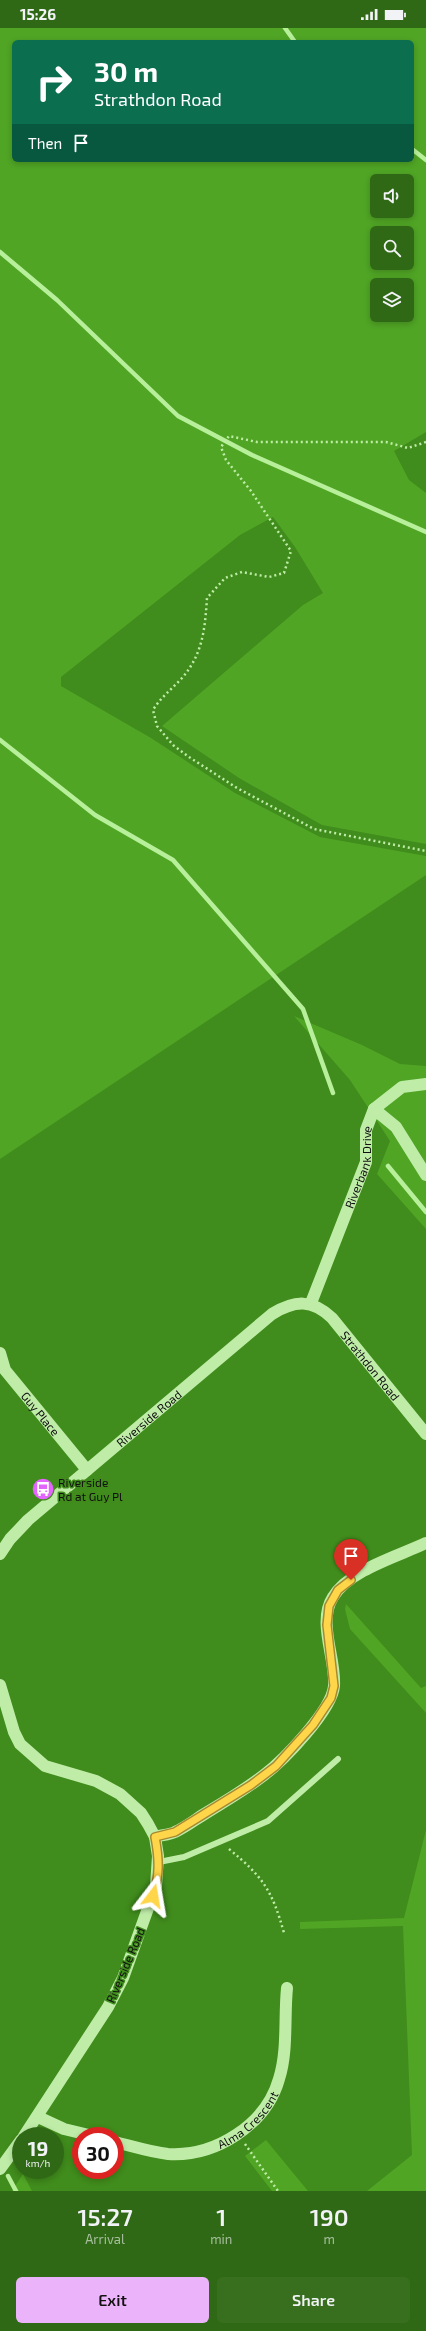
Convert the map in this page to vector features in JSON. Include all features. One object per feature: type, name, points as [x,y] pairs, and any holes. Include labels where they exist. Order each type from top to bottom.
[{"type":"street","points":[[374,1109],[402,1086],[426,1084]]},
{"type":"street","name":"Riverbank Drive","points":[[311,1303],[366,1162],[366,1130],[374,1109],[396,1127],[426,1175]]},
{"type":"street","name":"Strathdon Road","points":[[311,1303],[321,1308],[332,1318],[426,1434]]},
{"type":"street","name":"Riverside Road","points":[[0,1554],[17,1529],[272,1314],[282,1308],[311,1303]]},
{"type":"street","name":"Guy Place","points":[[0,1353],[5,1370],[87,1470]]},
{"type":"street","points":[[155,1837],[175,1832],[251,1785],[287,1754],[313,1725],[331,1698],[334,1686],[327,1625],[329,1606],[332,1598],[351,1580],[368,1569],[426,1543]]},
{"type":"street","name":"Riverside Road","points":[[0,1685],[14,1732],[20,1744],[45,1766],[56,1771],[110,1786],[141,1813],[155,1837],[159,1862],[155,1891],[123,1978],[108,2007],[31,2127]]},
{"type":"street","name":"Alma Crescent","points":[[124,2144],[159,2153],[179,2154],[216,2146],[238,2133],[264,2108],[279,2079],[283,2053],[287,1988]]},
{"type":"street","points":[[38,2117],[64,2129],[72,2131]]},
{"type":"street","points":[[0,2169],[12,2152]]},
{"type":"lane","points":[[159,1862],[184,1857],[268,1821],[338,1759]]},
{"type":"path","points":[[426,442],[408,448],[386,442],[257,442],[229,436],[221,447],[226,460],[251,491],[290,551],[284,573],[269,577],[242,572],[225,578],[206,598],[206,620],[200,652],[182,677],[160,698],[153,710],[157,726],[173,745],[189,757],[237,788],[314,829],[426,850]]},
{"type":"path","points":[[221,1842],[254,1869],[261,1879],[274,1899],[284,1933]]},
{"type":"path","points":[[238,2133],[278,2191]]},
{"type":"green space","points":[[0,28],[426,28],[426,432],[394,451],[409,480],[426,493],[426,844],[322,825],[239,778],[162,726],[303,605],[323,593],[295,547],[273,517],[240,535],[61,677],[61,686],[151,738],[235,793],[320,837],[426,856],[426,875],[0,1159]]},
{"type":"green space","points":[[294,1016],[362,1045],[400,1064],[426,1066],[426,1229],[377,1174],[390,1141],[350,1080]]},
{"type":"green space","points":[[346,1604],[421,1688],[426,1686],[426,1713],[350,1629],[345,1609]]},
{"type":"green space","points":[[426,1830],[426,2191],[367,2191],[412,2155],[403,1926],[300,1929],[300,1922],[404,1918]]},
{"type":"green space","points":[[266,2140],[308,2191],[272,2191],[245,2156]]},
{"type":"green space","points":[[20,2179],[26,2179],[32,2191],[12,2191]]},
{"type":"waterway","points":[[285,28],[294,40]]},
{"type":"waterway","points":[[414,151],[426,160]]},
{"type":"waterway","points":[[0,252],[57,300],[178,416],[252,455],[426,532]]},
{"type":"waterway","points":[[0,740],[95,815],[173,860],[303,1009],[333,1093]]},
{"type":"waterway","points":[[388,1166],[426,1212]]},
{"type":"waterway","points":[[8,2176],[16,2191]]},
{"type":"place","name":"Riverside Rd at Guy Pl","points":[[43,1489]]},
{"type":"route","points":[[153,1896],[158,1876],[159,1862],[155,1837],[175,1832],[265,1775],[287,1754],[313,1725],[323,1711],[331,1698],[334,1686],[327,1625],[329,1606],[332,1598],[338,1590],[351,1580]]}]
